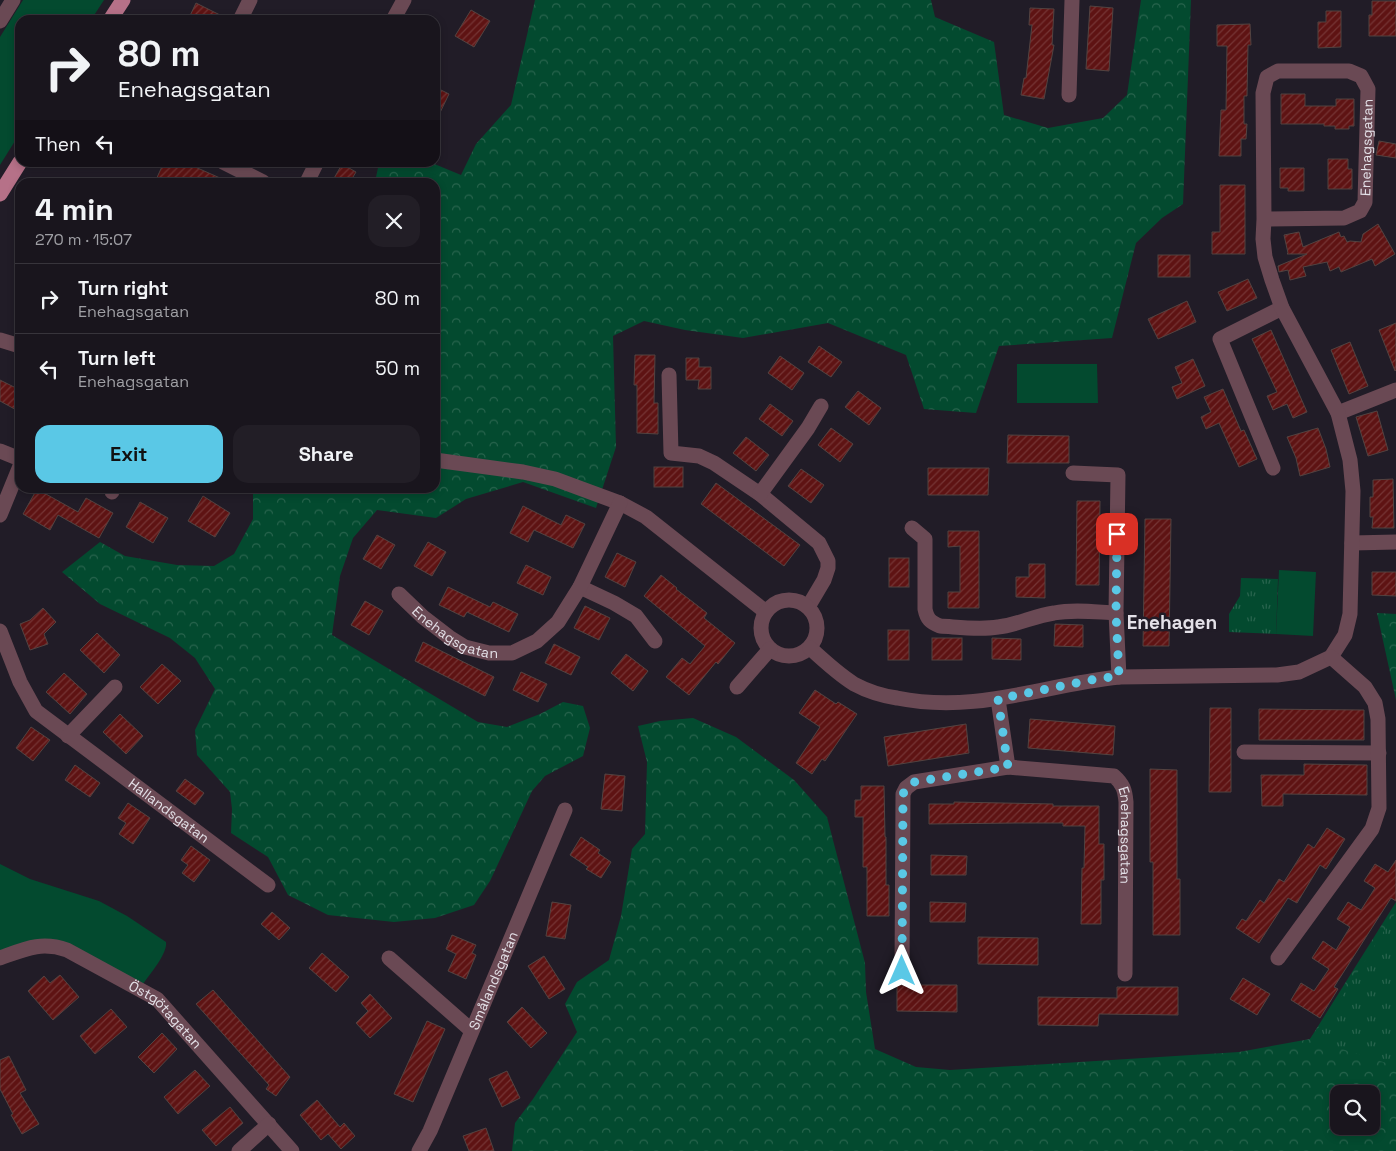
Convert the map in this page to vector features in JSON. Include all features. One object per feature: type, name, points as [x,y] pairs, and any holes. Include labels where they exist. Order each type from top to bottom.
[{"type":"main road","points":[[113,15],[123,0]]},
{"type":"main road","points":[[0,194],[17,167]]},
{"type":"street","points":[[0,21],[13,0]]},
{"type":"street","points":[[242,15],[250,0]]},
{"type":"street","points":[[396,15],[404,0]]},
{"type":"street","points":[[1069,95],[1072,0]]},
{"type":"street","name":"Enehagsgatan","points":[[1264,219],[1344,218],[1360,211],[1364,202],[1365,190],[1368,89],[1361,76],[1349,71],[1278,71],[1267,77],[1263,93],[1263,239],[1266,257],[1282,308],[1338,413],[1350,460],[1353,491],[1350,614],[1345,635],[1331,657]]},
{"type":"street","points":[[233,167],[254,178]]},
{"type":"street","points":[[1273,468],[1220,339],[1282,308]]},
{"type":"street","points":[[0,340],[15,344]]},
{"type":"street","points":[[669,375],[671,453],[699,456],[714,463],[760,494],[808,532],[824,550],[828,561],[824,580],[808,607]]},
{"type":"street","points":[[1338,413],[1396,390]]},
{"type":"street","points":[[760,494],[808,428],[821,406]]},
{"type":"street","points":[[0,451],[15,457]]},
{"type":"street","points":[[440,461],[523,472],[555,479],[620,503],[646,516],[766,612]]},
{"type":"street","points":[[1073,473],[1118,475],[1116,613],[1119,676]]},
{"type":"street","points":[[0,515],[15,478]]},
{"type":"street","name":"Enehagsgatan","points":[[398,594],[448,637],[465,647],[489,653],[512,653],[538,641],[558,622],[580,587],[620,503]]},
{"type":"street","points":[[912,528],[925,540],[925,609],[927,619],[934,624],[940,626],[995,628],[1055,612],[1116,613]]},
{"type":"street","points":[[1352,543],[1396,542]]},
{"type":"street","points":[[580,587],[636,616],[655,641]]},
{"type":"street","points":[[788,600],[799,602],[808,607],[814,615],[817,624],[815,639],[810,648],[798,655],[790,656],[781,656],[770,649],[764,641],[761,631],[762,621],[766,612],[774,604],[788,600]]},
{"type":"street","name":"Hallandsgatan","points":[[0,631],[20,682],[36,711],[268,886]]},
{"type":"street","points":[[810,648],[854,684],[883,696],[938,704],[998,699],[1119,676],[1277,675],[1300,672],[1331,657],[1365,687],[1374,703],[1378,719],[1379,808],[1372,829],[1278,958]]},
{"type":"street","points":[[736,687],[770,649]]},
{"type":"street","points":[[68,736],[115,687]]},
{"type":"street","points":[[998,699],[1008,767]]},
{"type":"street","points":[[1244,752],[1379,753]]},
{"type":"street","name":"Enehagsgatan","points":[[902,971],[903,794],[906,788],[914,782],[1008,767],[1114,776],[1121,782],[1125,790],[1126,802],[1125,974]]},
{"type":"street","name":"Smålandsgatan","points":[[419,1151],[430,1130],[565,810]]},
{"type":"street","name":"Östgötagatan","points":[[0,958],[36,946],[54,945],[67,950],[157,998],[292,1151]]},
{"type":"street","points":[[389,958],[471,1030]]},
{"type":"street","points":[[239,1151],[269,1124]]},
{"type":"green space","points":[[23,0],[104,0],[94,15],[15,15],[15,141],[0,165],[0,37]]},
{"type":"green space","points":[[535,0],[931,0],[935,17],[994,42],[1004,115],[1048,128],[1103,118],[1127,95],[1141,0],[1191,0],[1183,204],[1162,218],[1136,243],[1112,338],[999,346],[976,413],[924,409],[906,355],[828,323],[743,338],[685,330],[644,321],[613,336],[616,447],[596,508],[523,482],[466,499],[436,518],[377,510],[353,538],[340,576],[332,635],[478,722],[507,727],[540,714],[563,702],[583,706],[590,728],[583,756],[545,776],[532,791],[490,881],[474,905],[435,918],[394,922],[328,915],[288,895],[268,857],[231,833],[232,809],[230,792],[197,755],[195,730],[215,689],[195,658],[170,638],[100,604],[62,572],[100,542],[125,556],[177,565],[214,566],[234,554],[253,519],[253,493],[440,493],[440,178],[376,178],[378,167],[440,166],[461,175],[476,144],[511,105]]},
{"type":"green space","points":[[1017,364],[1097,364],[1098,403],[1017,403]]},
{"type":"green space","points":[[1279,570],[1316,572],[1313,636],[1276,634]]},
{"type":"green space","points":[[1241,578],[1278,579],[1276,634],[1229,632],[1229,614],[1240,596]]},
{"type":"green space","points":[[1377,613],[1396,614],[1396,700]]},
{"type":"green space","points":[[693,718],[736,737],[794,780],[827,817],[865,963],[866,992],[875,1049],[916,1067],[950,1070],[1239,1052],[1310,1039],[1396,902],[1396,1151],[512,1151],[515,1123],[577,1032],[565,1004],[577,982],[609,960],[621,916],[632,849],[645,834],[647,762],[638,726],[660,721]]},
{"type":"green space","points":[[0,864],[30,879],[99,901],[127,916],[166,942],[164,952],[143,984],[86,953],[0,950]]},
{"type":"green space","points":[[1396,912],[1396,1066],[1310,1039],[1345,992]]},
{"type":"building","points":[[1372,1],[1396,1],[1396,36],[1369,36],[1369,15],[1372,15]]},
{"type":"building","points":[[196,3],[220,15],[190,15]]},
{"type":"building","points":[[1090,6],[1113,8],[1109,71],[1086,69]]},
{"type":"building","points":[[1030,8],[1054,9],[1052,45],[1054,45],[1044,99],[1021,95],[1024,78],[1026,78],[1032,25],[1029,25]]},
{"type":"building","points":[[471,10],[490,21],[474,47],[455,36]]},
{"type":"building","points":[[1326,11],[1341,11],[1341,47],[1318,48],[1318,22],[1326,22]]},
{"type":"building","points":[[1250,24],[1251,45],[1248,45],[1247,96],[1244,96],[1244,124],[1247,124],[1246,139],[1241,139],[1241,156],[1219,156],[1221,110],[1226,110],[1227,46],[1217,46],[1217,25]]},
{"type":"building","points":[[440,90],[449,94],[440,113]]},
{"type":"building","points":[[1281,94],[1305,94],[1305,106],[1336,106],[1336,99],[1354,99],[1354,126],[1349,126],[1349,129],[1335,129],[1335,126],[1324,126],[1324,124],[1281,124]]},
{"type":"building","points":[[1379,141],[1396,144],[1396,158],[1376,155]]},
{"type":"building","points":[[1328,159],[1348,159],[1348,169],[1352,169],[1352,189],[1328,189]]},
{"type":"building","points":[[162,167],[195,167],[220,178],[157,178]]},
{"type":"building","points":[[340,167],[347,167],[356,172],[352,178],[334,178]]},
{"type":"building","points":[[1280,168],[1304,168],[1304,191],[1288,191],[1288,188],[1280,188]]},
{"type":"building","points":[[1220,185],[1245,185],[1245,254],[1212,254],[1212,232],[1220,232]]},
{"type":"building","points":[[1378,224],[1395,254],[1375,266],[1372,259],[1341,272],[1339,267],[1330,271],[1327,262],[1303,267],[1306,276],[1290,280],[1288,270],[1279,272],[1278,266],[1307,254],[1287,254],[1284,235],[1299,232],[1303,247],[1339,232],[1341,237],[1344,236],[1347,242],[1361,242],[1363,234]]},
{"type":"building","points":[[1158,255],[1190,255],[1190,277],[1158,277]]},
{"type":"building","points":[[1248,279],[1257,298],[1227,311],[1218,292]]},
{"type":"building","points":[[1187,301],[1196,322],[1158,339],[1148,319]]},
{"type":"building","points":[[1396,323],[1396,370],[1395,371],[1379,330]]},
{"type":"building","points":[[1271,330],[1307,412],[1293,418],[1287,404],[1273,410],[1267,396],[1277,392],[1252,339]]},
{"type":"building","points":[[1350,342],[1368,386],[1349,394],[1331,350]]},
{"type":"building","points":[[819,346],[842,362],[831,377],[808,362]]},
{"type":"building","points":[[635,355],[655,355],[654,403],[658,403],[658,434],[637,433],[637,385],[634,385]]},
{"type":"building","points":[[780,356],[804,373],[792,390],[768,373]]},
{"type":"building","points":[[686,358],[699,358],[699,367],[711,367],[711,389],[698,389],[699,380],[686,380]]},
{"type":"building","points":[[1193,359],[1205,386],[1177,399],[1172,387],[1182,383],[1175,367]]},
{"type":"building","points":[[0,380],[15,388],[15,409],[0,401]]},
{"type":"building","points":[[1223,389],[1241,431],[1244,430],[1257,459],[1239,467],[1219,423],[1206,429],[1201,417],[1211,412],[1204,397]]},
{"type":"building","points":[[858,391],[881,408],[869,425],[845,407]]},
{"type":"building","points":[[770,404],[793,421],[782,436],[759,419]]},
{"type":"building","points":[[1377,411],[1388,450],[1368,456],[1356,417]]},
{"type":"building","points":[[831,428],[853,444],[840,462],[818,445]]},
{"type":"building","points":[[1318,428],[1330,467],[1300,476],[1296,458],[1287,437]]},
{"type":"building","points":[[1008,435],[1069,436],[1069,463],[1007,463]]},
{"type":"building","points":[[746,437],[769,455],[756,471],[733,453]]},
{"type":"building","points":[[654,467],[683,467],[683,487],[654,487]]},
{"type":"building","points":[[928,468],[989,468],[988,495],[928,495]]},
{"type":"building","points":[[801,469],[824,485],[811,503],[788,486]]},
{"type":"building","points":[[1393,479],[1394,528],[1372,528],[1373,517],[1370,517],[1370,497],[1373,497],[1373,480]]},
{"type":"building","points":[[716,483],[800,545],[784,566],[701,504]]},
{"type":"building","points":[[35,493],[44,493],[78,512],[86,498],[113,513],[99,538],[58,515],[50,530],[23,514]]},
{"type":"building","points":[[203,496],[230,513],[215,537],[188,521]]},
{"type":"building","points":[[1077,501],[1100,501],[1099,585],[1076,585]]},
{"type":"building","points":[[140,502],[168,518],[153,543],[126,527]]},
{"type":"building","points":[[523,506],[561,525],[566,515],[585,524],[573,548],[534,530],[528,542],[510,533]]},
{"type":"building","points":[[1145,519],[1171,519],[1169,646],[1143,646]]},
{"type":"building","points":[[948,531],[979,531],[979,608],[948,608],[948,592],[960,592],[960,546],[948,547]]},
{"type":"building","points":[[377,535],[395,545],[381,569],[363,559]]},
{"type":"building","points":[[428,542],[446,552],[432,576],[414,566]]},
{"type":"building","points":[[617,553],[636,562],[625,587],[605,577]]},
{"type":"building","points":[[889,558],[909,558],[909,587],[889,587]]},
{"type":"building","points":[[1029,564],[1045,564],[1045,598],[1016,597],[1016,577],[1029,577]]},
{"type":"building","points":[[526,565],[551,577],[543,595],[517,583]]},
{"type":"building","points":[[1372,572],[1396,572],[1396,596],[1372,595]]},
{"type":"building","points":[[661,575],[707,613],[704,618],[735,643],[718,664],[716,662],[689,695],[666,677],[682,658],[690,664],[705,646],[644,596]]},
{"type":"building","points":[[448,587],[490,607],[493,602],[518,614],[509,632],[467,612],[464,617],[439,605]]},
{"type":"building","points":[[365,601],[383,611],[369,635],[351,625]]},
{"type":"building","points":[[585,606],[610,618],[599,640],[574,628]]},
{"type":"building","points":[[43,608],[56,622],[44,634],[48,644],[30,650],[20,624],[30,620]]},
{"type":"building","points":[[1055,624],[1083,625],[1083,647],[1054,646]]},
{"type":"building","points":[[888,630],[909,630],[909,660],[888,660]]},
{"type":"building","points":[[97,633],[120,655],[104,673],[80,650]]},
{"type":"building","points":[[932,638],[962,638],[962,660],[932,660]]},
{"type":"building","points":[[992,638],[1021,639],[1021,660],[992,659]]},
{"type":"building","points":[[423,642],[494,677],[485,696],[415,661]]},
{"type":"building","points":[[554,644],[580,657],[571,675],[545,663]]},
{"type":"building","points":[[626,654],[648,671],[633,691],[611,673]]},
{"type":"building","points":[[162,664],[181,681],[158,704],[140,687]]},
{"type":"building","points":[[521,672],[547,684],[538,702],[513,690]]},
{"type":"building","points":[[64,673],[87,694],[70,714],[46,692]]},
{"type":"building","points":[[815,690],[836,704],[838,702],[857,714],[825,761],[822,759],[812,774],[796,763],[820,727],[799,713]]},
{"type":"building","points":[[1210,708],[1231,708],[1231,792],[1209,792]]},
{"type":"building","points":[[1259,709],[1364,710],[1364,740],[1259,740]]},
{"type":"building","points":[[120,714],[143,736],[126,754],[103,732]]},
{"type":"building","points":[[1030,719],[1115,726],[1113,755],[1028,748]]},
{"type":"building","points":[[966,724],[969,753],[888,766],[884,737]]},
{"type":"building","points":[[31,727],[50,740],[33,761],[16,748]]},
{"type":"building","points":[[1304,764],[1367,765],[1367,795],[1283,794],[1283,806],[1262,806],[1261,775],[1304,775]]},
{"type":"building","points":[[75,765],[100,783],[90,797],[65,780]]},
{"type":"building","points":[[1150,769],[1177,770],[1177,879],[1180,879],[1180,935],[1153,935],[1153,862],[1150,862]]},
{"type":"building","points":[[605,774],[625,776],[622,811],[601,809]]},
{"type":"building","points":[[185,779],[204,793],[195,805],[176,791]]},
{"type":"building","points":[[861,786],[884,786],[886,885],[889,885],[889,916],[867,916],[867,867],[863,867],[863,817],[855,817],[855,800],[861,800]]},
{"type":"building","points":[[954,802],[1099,806],[1099,844],[1104,844],[1104,880],[1101,880],[1101,924],[1081,924],[1085,826],[1063,826],[1063,823],[929,824],[929,804],[954,804]]},
{"type":"building","points":[[128,803],[150,818],[133,844],[119,834],[126,823],[118,818]]},
{"type":"building","points":[[1327,828],[1345,839],[1326,869],[1320,865],[1297,903],[1288,898],[1259,943],[1236,928],[1242,919],[1246,921],[1260,900],[1264,903],[1279,879],[1284,882],[1308,844],[1314,848]]},
{"type":"building","points":[[581,837],[600,850],[598,853],[611,862],[601,878],[586,869],[588,867],[570,855]]},
{"type":"building","points":[[191,846],[210,860],[194,882],[182,873],[188,865],[181,860]]},
{"type":"building","points":[[931,855],[967,856],[966,875],[931,875]]},
{"type":"building","points":[[1396,860],[1396,901],[1391,898],[1334,987],[1338,989],[1320,1018],[1291,1000],[1301,983],[1314,991],[1329,969],[1312,958],[1323,941],[1336,950],[1350,927],[1337,919],[1348,902],[1361,910],[1375,888],[1364,881],[1375,864],[1388,872]]},
{"type":"building","points":[[552,902],[571,905],[565,939],[546,936]]},
{"type":"building","points":[[930,902],[966,903],[965,922],[930,922]]},
{"type":"building","points":[[272,912],[290,928],[279,940],[261,924]]},
{"type":"building","points":[[452,935],[476,945],[472,953],[476,955],[466,979],[448,971],[456,954],[446,949]]},
{"type":"building","points":[[978,937],[1038,938],[1038,965],[978,964]]},
{"type":"building","points":[[322,953],[349,977],[336,992],[309,968]]},
{"type":"building","points":[[544,956],[565,989],[549,999],[528,966]]},
{"type":"building","points":[[60,975],[79,997],[53,1020],[28,991],[44,976],[50,983]]},
{"type":"building","points":[[1243,978],[1270,994],[1257,1015],[1230,999]]},
{"type":"building","points":[[897,985],[957,985],[957,1012],[897,1011]]},
{"type":"building","points":[[1117,987],[1178,987],[1178,1015],[1099,1014],[1098,1026],[1038,1025],[1038,997],[1117,998]]},
{"type":"building","points":[[213,990],[290,1077],[276,1096],[266,1089],[269,1085],[196,1004]]},
{"type":"building","points":[[370,994],[392,1018],[370,1038],[356,1023],[368,1011],[361,1003]]},
{"type":"building","points":[[522,1007],[547,1033],[531,1048],[507,1022]]},
{"type":"building","points":[[111,1009],[127,1027],[95,1054],[80,1036]]},
{"type":"building","points":[[427,1021],[445,1029],[413,1102],[394,1094]]},
{"type":"building","points":[[162,1033],[177,1049],[154,1073],[138,1057]]},
{"type":"building","points":[[9,1056],[26,1090],[20,1093],[39,1124],[22,1134],[11,1115],[13,1114],[0,1089],[0,1060]]},
{"type":"building","points":[[195,1070],[210,1086],[178,1114],[164,1097]]},
{"type":"building","points":[[507,1071],[520,1098],[502,1107],[489,1079]]},
{"type":"building","points":[[317,1100],[340,1127],[344,1123],[355,1136],[341,1149],[328,1134],[321,1140],[300,1115]]},
{"type":"building","points":[[230,1107],[243,1123],[216,1146],[202,1130]]},
{"type":"building","points":[[486,1128],[494,1151],[469,1151],[463,1136]]},
{"type":"district","name":"Enehagen","points":[[1172,622]]},
{"type":"route","points":[[902,971],[903,794],[906,788],[914,782],[1008,767],[998,699],[1119,676],[1116,613],[1117,534]]}]
